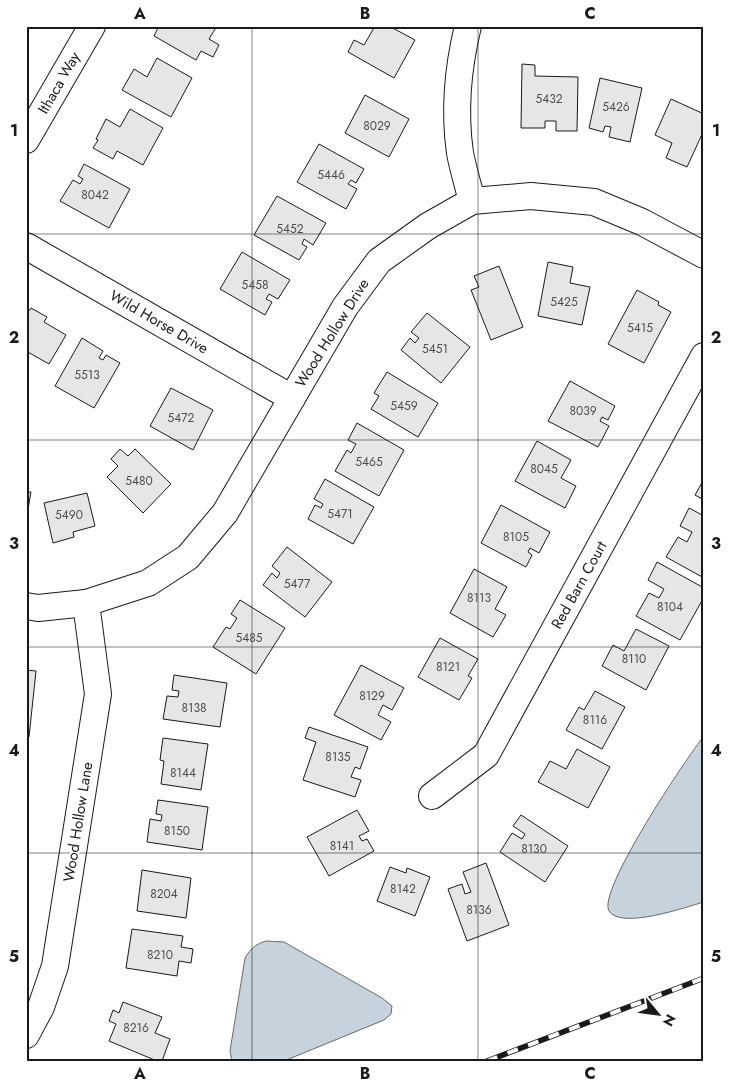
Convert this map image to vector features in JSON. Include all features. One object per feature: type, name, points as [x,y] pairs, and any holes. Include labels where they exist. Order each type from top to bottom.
[{"type":"street","name":"Ithaca Way","points":[[26,140],[92,26]]},
{"type":"street","points":[[468,26],[461,55],[458,99],[460,152],[472,201]]},
{"type":"street","name":"Wood Hollow Drive","points":[[26,606],[38,608],[86,603],[148,583],[188,557],[225,513],[345,306],[379,261],[428,226],[472,201],[531,196],[594,202],[642,222],[704,255]]},
{"type":"street","name":"Wild Horse Drive","points":[[26,246],[292,398]]},
{"type":"street","name":"Red Barn Court","points":[[432,796],[486,755],[704,356]]},
{"type":"street","name":"Wood Hollow Lane","points":[[26,1035],[42,1007],[56,966],[98,694],[86,603]]},
{"type":"shaded area","points":[[704,736],[704,902],[654,916],[626,918],[616,916],[609,911],[609,899],[616,878],[663,795]]},
{"type":"shaded area","points":[[266,941],[284,942],[382,998],[392,1006],[391,1014],[384,1020],[284,1061],[232,1061],[230,1051],[245,958],[254,947]]},
{"type":"building","points":[[159,26],[217,26],[209,39],[219,45],[213,57],[201,51],[196,60],[154,36]]},
{"type":"building","points":[[375,26],[389,26],[415,40],[394,78],[348,52],[354,40],[364,45]]},
{"type":"building","points":[[157,58],[192,78],[171,117],[122,90],[134,69],[147,77]]},
{"type":"building","points":[[522,64],[535,65],[535,76],[578,77],[577,131],[556,131],[556,121],[545,121],[545,128],[521,128]]},
{"type":"building","points":[[600,78],[642,88],[630,142],[609,137],[611,127],[605,126],[603,132],[589,128]]},
{"type":"building","points":[[365,95],[409,119],[389,157],[345,133]]},
{"type":"building","points":[[671,99],[704,114],[704,130],[687,167],[666,158],[672,143],[655,135]]},
{"type":"building","points":[[130,109],[163,128],[143,165],[117,151],[113,159],[93,148],[106,119],[120,127]]},
{"type":"building","points":[[319,144],[364,169],[356,183],[351,180],[348,184],[357,189],[346,209],[297,182]]},
{"type":"building","points":[[84,164],[130,189],[109,228],[60,201],[73,180],[80,184],[83,179],[78,176]]},
{"type":"building","points":[[277,196],[326,223],[313,245],[304,239],[302,244],[307,247],[299,260],[254,235]]},
{"type":"building","points":[[242,252],[290,280],[278,299],[269,294],[266,299],[272,302],[265,315],[220,289]]},
{"type":"building","points":[[548,262],[573,267],[570,283],[590,287],[582,325],[538,316]]},
{"type":"building","points":[[499,266],[523,327],[491,340],[471,290],[479,287],[474,276]]},
{"type":"building","points":[[637,290],[659,302],[658,305],[671,312],[644,363],[608,344]]},
{"type":"building","points":[[31,308],[47,317],[44,322],[66,335],[49,364],[26,351],[26,315]]},
{"type":"building","points":[[427,313],[470,347],[441,383],[401,350],[410,338],[415,343],[419,338],[411,332]]},
{"type":"building","points":[[82,338],[103,351],[99,358],[103,360],[106,355],[120,363],[94,408],[55,386]]},
{"type":"building","points":[[387,372],[438,403],[418,437],[371,409],[379,396],[374,393]]},
{"type":"building","points":[[570,381],[615,406],[608,420],[602,417],[600,421],[609,426],[598,447],[548,421]]},
{"type":"building","points":[[171,388],[213,410],[193,450],[150,426]]},
{"type":"building","points":[[357,423],[404,450],[379,496],[335,471],[347,450],[351,453],[356,444],[348,440]]},
{"type":"building","points":[[537,441],[571,460],[561,478],[576,486],[565,508],[515,481]]},
{"type":"building","points":[[120,449],[128,456],[135,449],[171,484],[143,513],[107,477],[118,466],[111,459]]},
{"type":"building","points":[[325,479],[374,507],[353,544],[308,519],[315,505],[321,508],[323,504],[314,499]]},
{"type":"building","points":[[704,479],[704,500],[695,495]]},
{"type":"building","points":[[26,492],[31,492],[26,521]]},
{"type":"building","points":[[87,493],[95,526],[73,532],[74,537],[53,543],[44,503]]},
{"type":"building","points":[[501,505],[550,532],[539,553],[530,548],[528,552],[532,555],[526,567],[481,543]]},
{"type":"building","points":[[689,508],[704,516],[704,578],[666,557],[678,537],[687,542],[692,532],[680,526]]},
{"type":"building","points":[[287,547],[332,582],[305,617],[263,585],[272,573],[277,578],[280,573],[272,566]]},
{"type":"building","points":[[657,562],[704,588],[704,597],[680,640],[636,616],[649,593],[659,598],[664,589],[648,580]]},
{"type":"building","points":[[474,569],[507,587],[495,609],[506,615],[493,637],[450,613]]},
{"type":"building","points":[[240,600],[285,628],[256,674],[213,647],[226,627],[230,629],[237,618],[231,614]]},
{"type":"building","points":[[636,629],[669,646],[646,690],[602,666],[613,645],[624,651]]},
{"type":"building","points":[[440,638],[478,659],[468,676],[472,678],[459,700],[418,677]]},
{"type":"building","points":[[361,665],[404,688],[392,710],[383,705],[378,715],[391,722],[381,740],[334,715]]},
{"type":"building","points":[[26,670],[36,671],[29,737],[26,736]]},
{"type":"building","points":[[174,675],[227,683],[220,727],[163,719],[167,696],[178,697],[179,691],[172,690]]},
{"type":"building","points":[[595,691],[625,707],[602,749],[566,730],[579,707],[584,710]]},
{"type":"building","points":[[309,727],[368,747],[360,769],[355,767],[351,777],[361,780],[355,797],[303,780],[316,742],[305,738]]},
{"type":"building","points":[[163,738],[208,744],[201,790],[161,784],[164,761],[160,760]]},
{"type":"building","points":[[577,749],[610,767],[588,808],[538,782],[550,761],[566,769]]},
{"type":"building","points":[[158,800],[208,807],[202,850],[147,842],[150,819],[161,821],[162,815],[156,814]]},
{"type":"building","points":[[357,810],[369,831],[359,836],[362,841],[367,839],[374,851],[329,876],[307,837]]},
{"type":"building","points":[[521,815],[568,846],[545,882],[500,852],[512,833],[522,839],[525,834],[513,826]]},
{"type":"building","points":[[486,863],[509,925],[467,941],[448,889],[462,884],[465,894],[471,892],[463,872]]},
{"type":"building","points":[[390,867],[406,873],[407,868],[430,877],[415,916],[377,901]]},
{"type":"building","points":[[142,870],[191,878],[186,918],[137,911]]},
{"type":"building","points":[[132,929],[183,936],[181,947],[193,949],[191,963],[179,961],[177,976],[126,968]]},
{"type":"building","points":[[123,1002],[162,1017],[155,1033],[170,1039],[162,1061],[157,1061],[109,1041],[116,1024],[109,1021],[113,1010],[119,1013]]},
{"type":"railway","points":[[487,1061],[704,978]]}]
